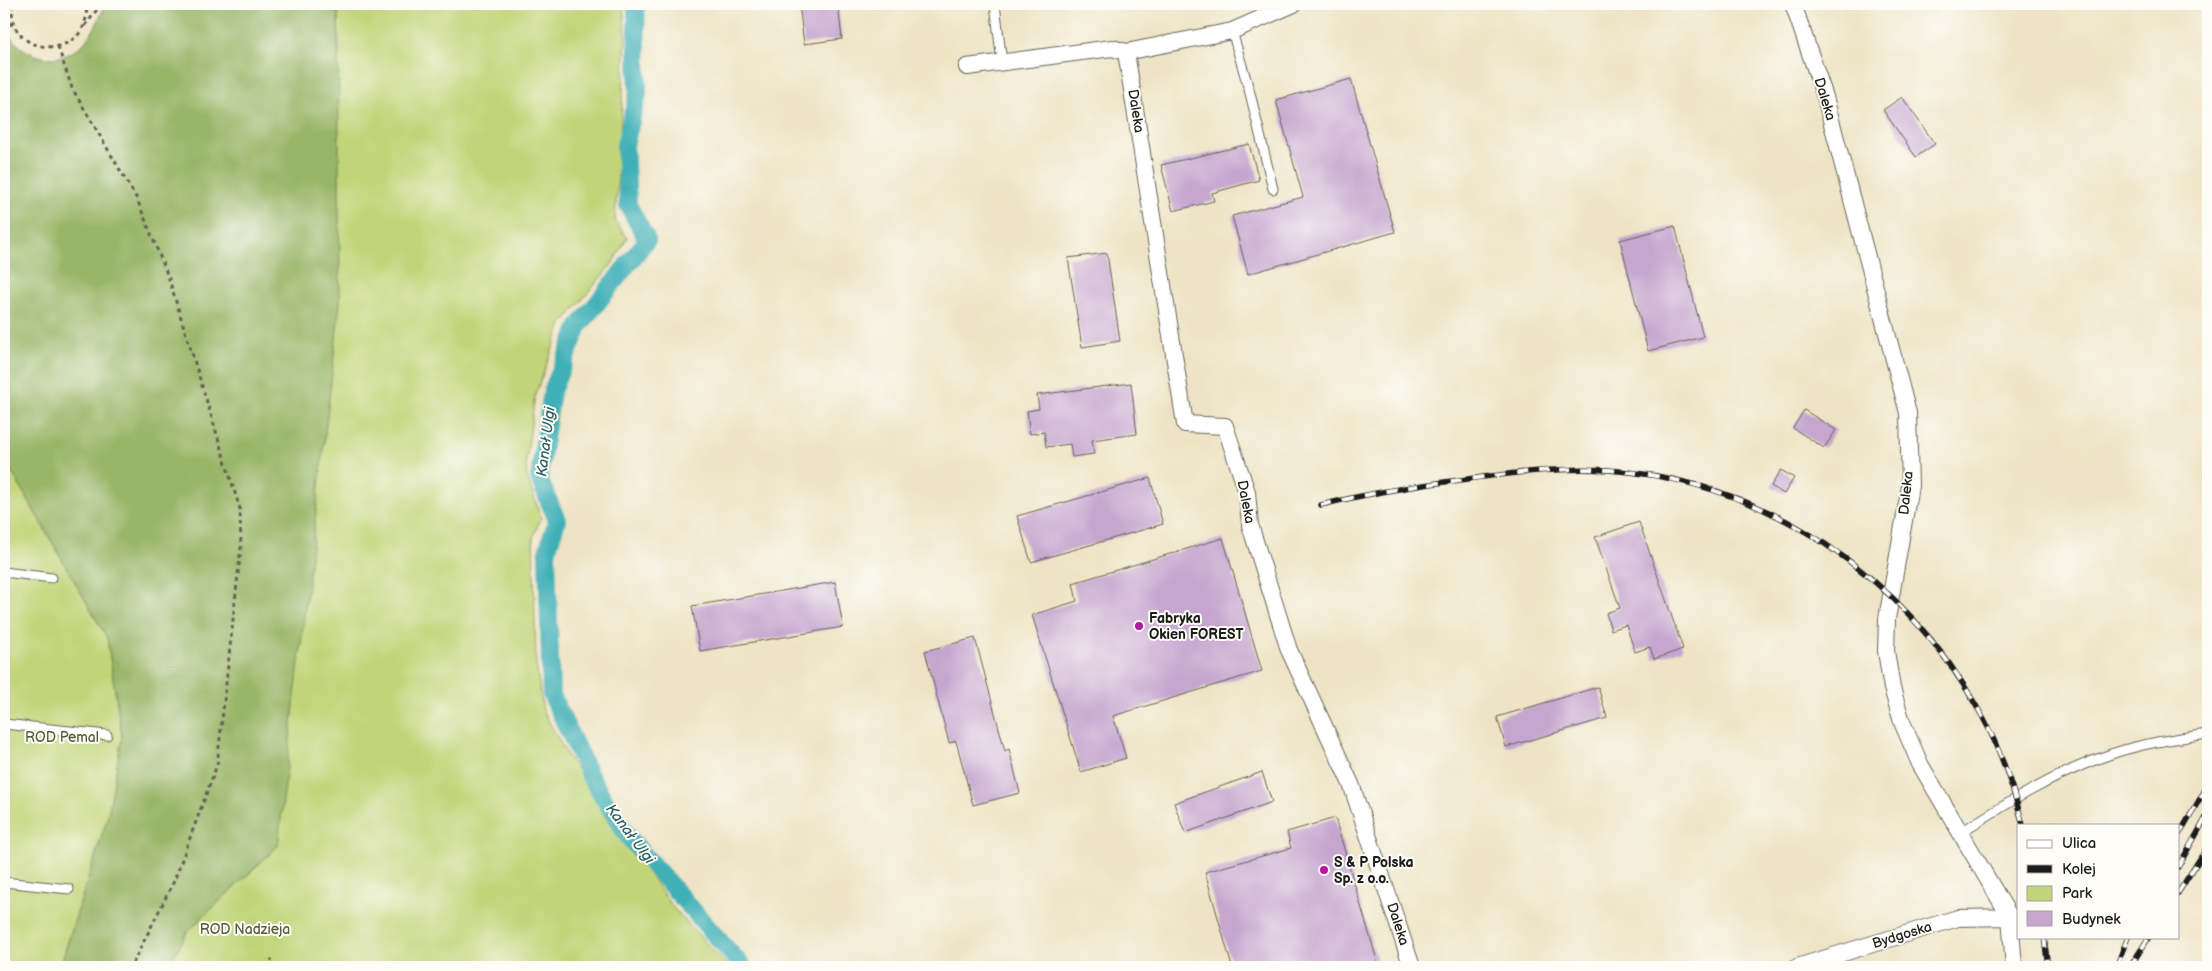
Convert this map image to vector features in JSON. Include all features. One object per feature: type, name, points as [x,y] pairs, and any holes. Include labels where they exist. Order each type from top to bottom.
[{"type":"street","points":[[967,67],[1112,48],[1126,52],[1232,31],[1294,4]]},
{"type":"street","name":"Daleka","points":[[1793,4],[1825,96],[1908,413],[1910,486],[1887,619],[1886,651],[1892,688],[1902,722],[1920,764],[2010,917],[2014,967]]},
{"type":"street","name":"Daleka","points":[[1126,52],[1186,424],[1225,426],[1247,492],[1250,525],[1288,650],[1351,784],[1412,967]]},
{"type":"street","name":"Bydgoska","points":[[1797,967],[1958,918],[2010,917]]},
{"type":"lane","points":[[995,4],[1002,63]]},
{"type":"lane","points":[[1232,31],[1250,93],[1273,189]]},
{"type":"lane","points":[[4,572],[52,578]]},
{"type":"lane","points":[[4,724],[108,735]]},
{"type":"lane","points":[[1961,832],[2016,799],[2103,756],[2139,746],[2208,734]]},
{"type":"lane","points":[[4,882],[69,889]]},
{"type":"path","points":[[13,4],[14,21],[18,31]]},
{"type":"path","points":[[81,31],[86,18],[86,4]]},
{"type":"path","points":[[5,19],[26,40],[47,48],[58,47],[69,42],[81,31],[101,4]]},
{"type":"path","points":[[5,19],[14,21]]},
{"type":"path","points":[[58,47],[72,88],[137,199],[168,279],[240,509],[241,547],[217,765],[174,881],[131,967]]},
{"type":"path","points":[[266,967],[272,959]]},
{"type":"green space","points":[[106,4],[338,4],[340,303],[278,846],[188,931],[168,967],[60,967],[108,816],[122,737],[107,638],[4,458],[4,27],[11,38],[30,53],[52,58],[63,56],[74,51],[85,42],[94,29]]},
{"type":"green space","name":"ROD Nadzieja","points":[[338,4],[623,4],[626,39],[615,221],[627,238],[612,264],[562,324],[535,395],[526,461],[527,477],[541,517],[533,538],[536,664],[543,711],[567,755],[673,908],[729,967],[168,967],[188,931],[278,846],[339,52]]},
{"type":"green space","name":"ROD Pemal","points":[[4,458],[107,638],[122,737],[108,816],[60,967],[4,967]]},
{"type":"building","points":[[799,4],[838,4],[842,39],[804,44]]},
{"type":"building","points":[[1351,79],[1395,232],[1248,274],[1232,216],[1303,197],[1276,100]]},
{"type":"building","points":[[1902,97],[1935,144],[1916,157],[1883,110]]},
{"type":"building","points":[[1249,144],[1259,180],[1212,193],[1214,201],[1173,211],[1161,165]]},
{"type":"building","points":[[1675,226],[1703,337],[1648,351],[1620,240]]},
{"type":"building","points":[[1107,253],[1120,341],[1082,347],[1068,258]]},
{"type":"building","points":[[1131,383],[1137,434],[1092,440],[1094,454],[1072,457],[1070,444],[1046,447],[1044,432],[1030,434],[1027,411],[1039,409],[1037,395]]},
{"type":"building","points":[[1804,410],[1836,430],[1824,448],[1793,428]]},
{"type":"building","points":[[1781,470],[1794,478],[1784,494],[1771,486]]},
{"type":"building","points":[[1150,478],[1163,524],[1031,562],[1017,516]]},
{"type":"building","points":[[1639,522],[1683,649],[1654,659],[1650,647],[1635,652],[1626,625],[1611,630],[1606,613],[1620,608],[1595,537]]},
{"type":"building","points":[[1223,538],[1262,671],[1113,716],[1126,758],[1081,772],[1032,615],[1077,601],[1073,583]]},
{"type":"building","points":[[835,582],[843,627],[700,651],[692,606]]},
{"type":"building","points":[[975,638],[1005,751],[1009,749],[1020,793],[973,805],[956,741],[949,743],[925,651]]},
{"type":"building","points":[[1598,687],[1607,718],[1506,747],[1497,717]]},
{"type":"building","points":[[1262,772],[1272,802],[1185,833],[1174,803]]},
{"type":"building","points":[[1335,818],[1379,967],[1232,967],[1205,872],[1291,848],[1287,832]]},
{"type":"waterway","name":"Kanał Ulgi","points":[[636,4],[638,93],[625,145],[628,205],[647,240],[579,326],[552,391],[539,478],[557,520],[547,552],[551,694],[592,780],[629,838],[743,967]]},
{"type":"railway","points":[[1321,505],[1376,493],[1449,481],[1538,471],[1590,469],[1667,478],[1723,493],[1776,516],[1826,544],[1872,579],[1913,619],[1950,664],[1981,714],[1994,740],[2010,782],[2023,824]]},
{"type":"railway","points":[[2180,833],[2208,785]]},
{"type":"railway","points":[[2180,863],[2208,814]]},
{"type":"railway","points":[[2180,890],[2208,846]]},
{"type":"railway","points":[[2044,938],[2048,967]]},
{"type":"railway","points":[[2116,967],[2128,938]]},
{"type":"railway","points":[[2130,967],[2148,938]]},
{"type":"place","name":"Fabryka Okien FOREST","points":[[1139,626]]},
{"type":"place","name":"S & P Polska Sp. z o.o.","points":[[1324,870]]}]
